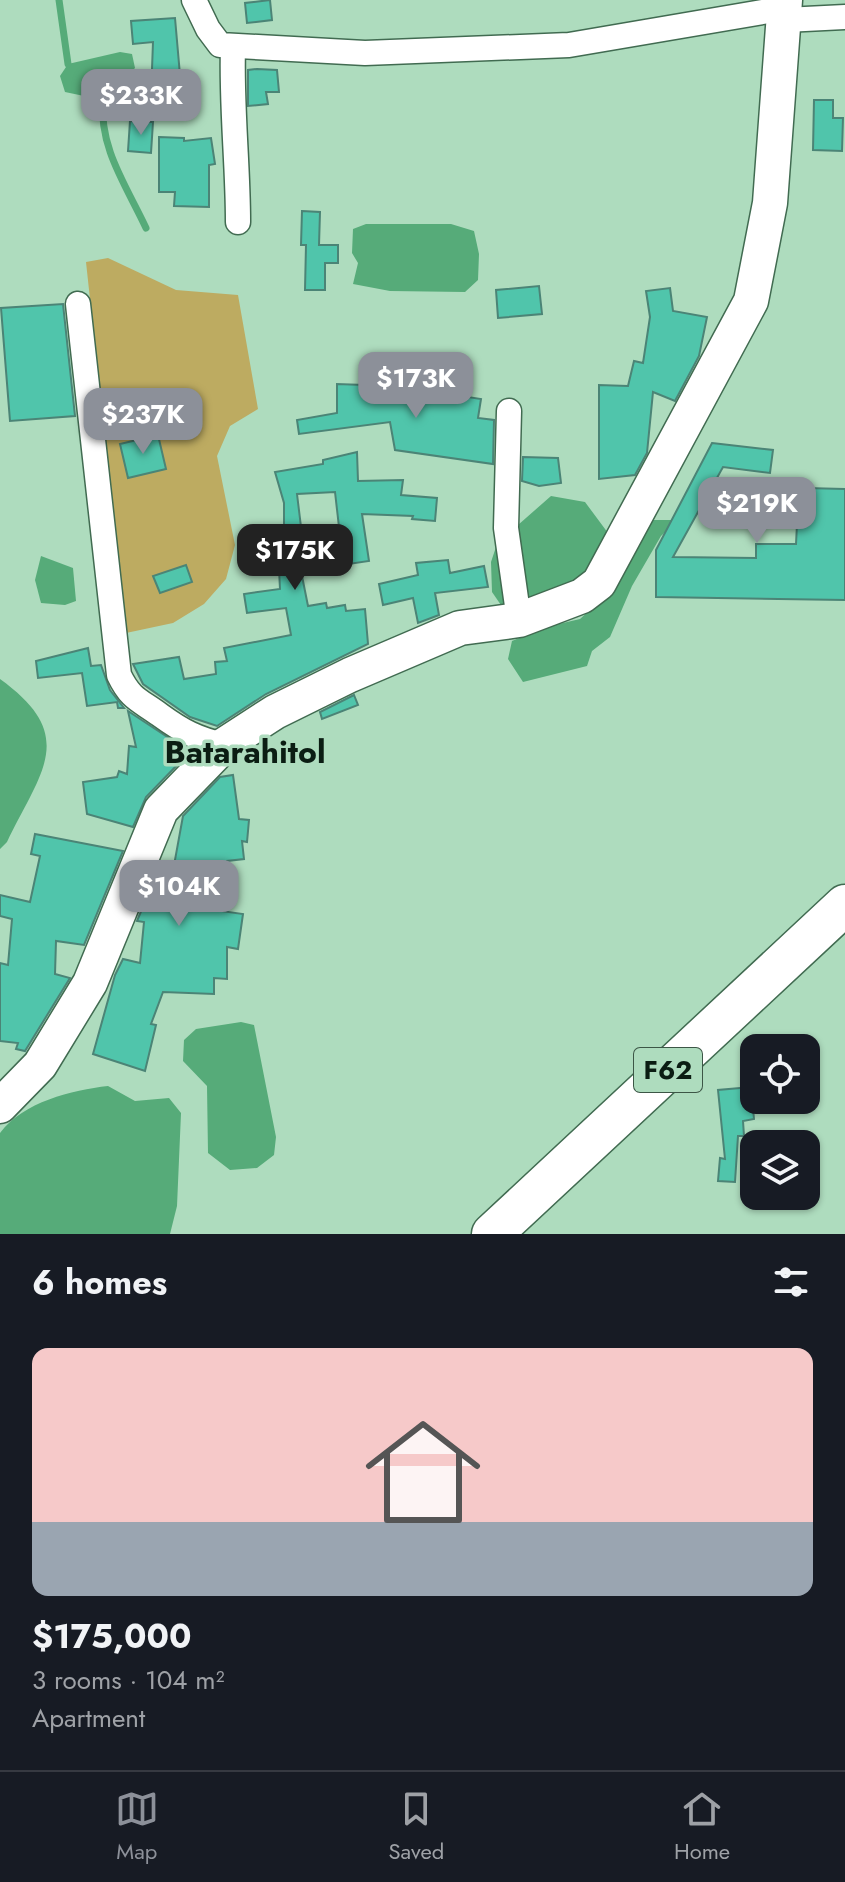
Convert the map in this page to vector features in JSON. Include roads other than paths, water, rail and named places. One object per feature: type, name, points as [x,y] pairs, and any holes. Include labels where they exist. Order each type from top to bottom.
[{"type":"main road","name":"F62","points":[[492,1234],[845,905]]},
{"type":"street","points":[[194,0],[220,45],[365,53],[569,45],[785,9],[845,17]]},
{"type":"street","points":[[0,1106],[40,1065],[83,995],[161,810],[224,745],[275,712],[337,681],[460,628],[519,620],[582,596],[599,583],[751,301],[770,203],[785,9]]},
{"type":"street","points":[[233,47],[231,90],[238,153],[238,222]]},
{"type":"street","points":[[78,304],[119,675],[127,692],[173,727],[191,737],[224,745]]},
{"type":"street","points":[[509,411],[506,528],[519,620]]},
{"type":"waterway","points":[[59,0],[68,64]]},
{"type":"waterway","points":[[103,100],[105,134],[110,150],[146,228]]},
{"type":"district","name":"Batarahitol","points":[[245,752]]}]
